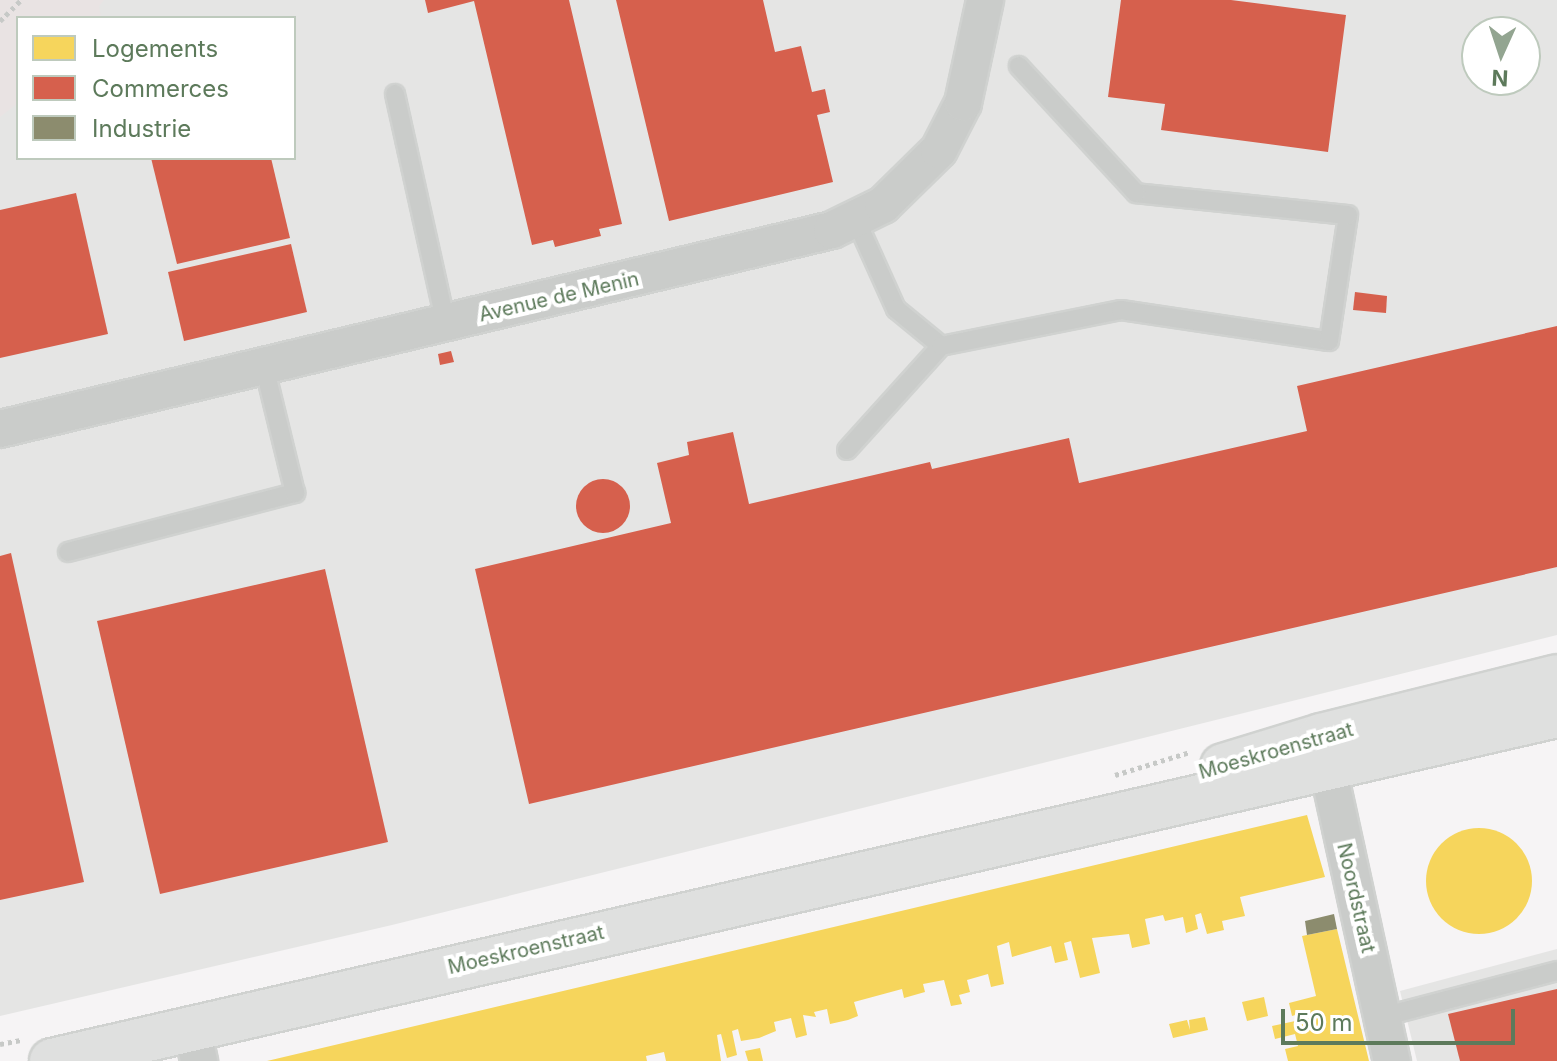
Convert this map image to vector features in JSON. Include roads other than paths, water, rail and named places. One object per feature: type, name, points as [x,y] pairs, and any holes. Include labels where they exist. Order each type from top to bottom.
[{"type":"main road","name":"Moeskroenstraat","points":[[52,1061],[196,1044],[1000,840],[1048,820],[1324,752],[1557,677]]},
{"type":"main road","name":"Moeskroenstraat","points":[[1324,752],[1557,715]]},
{"type":"street","name":"Avenue de Menin","points":[[0,429],[807,239],[856,220],[904,188],[951,130],[971,76],[985,0]]},
{"type":"street","name":"Noordstraat","points":[[1324,752],[1392,1061]]},
{"type":"lane","points":[[847,450],[941,346],[1121,310],[1329,341],[1348,215],[1136,193],[1019,66]]},
{"type":"lane","points":[[395,94],[446,324]]},
{"type":"lane","points":[[856,220],[896,309],[941,346]]},
{"type":"lane","points":[[68,552],[295,493],[264,366]]},
{"type":"lane","points":[[1382,1017],[1557,971]]}]
